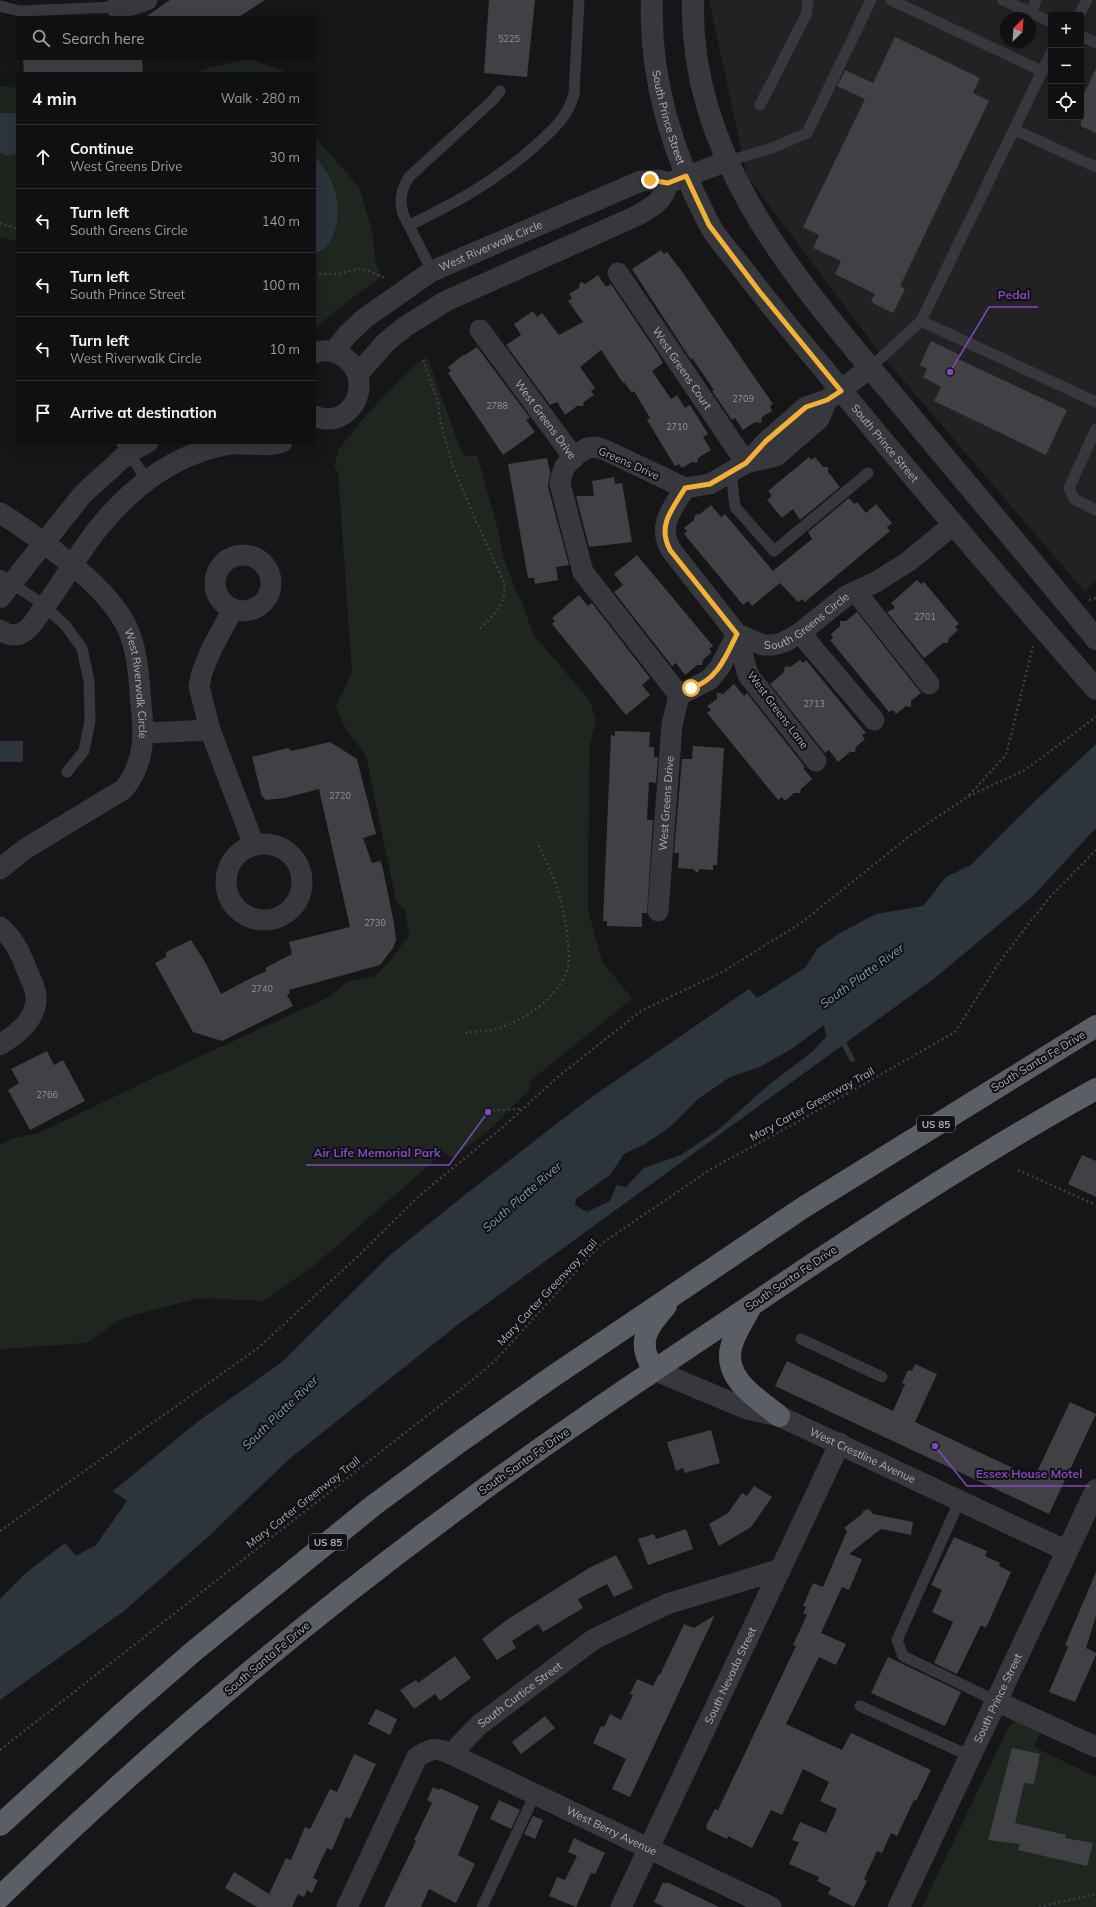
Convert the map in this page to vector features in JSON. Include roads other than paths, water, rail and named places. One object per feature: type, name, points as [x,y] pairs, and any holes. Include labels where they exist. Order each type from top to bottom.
[{"type":"highway","name":"South Santa Fe Drive","points":[[0,1826],[63,1767],[194,1651],[368,1510],[552,1377],[810,1203],[1096,1026]]},
{"type":"highway","name":"South Santa Fe Drive","points":[[0,1897],[138,1768],[298,1632],[459,1507],[654,1370],[894,1210],[1096,1089]]},
{"type":"highway","points":[[654,1370],[646,1354],[645,1339],[652,1322],[680,1290]]},
{"type":"highway","points":[[752,1304],[732,1345],[730,1355],[732,1366],[736,1378],[743,1387],[779,1416]]},
{"type":"street","points":[[116,7],[131,5],[147,0]]},
{"type":"street","name":"South Prince Street","points":[[652,0],[653,48],[660,95],[677,179],[834,396],[953,525],[1091,683]]},
{"type":"street","points":[[693,0],[695,41],[699,73],[712,126],[740,189],[777,248],[810,293],[870,368],[1096,639]]},
{"type":"street","name":"West Riverwalk Circle","points":[[324,352],[348,334],[365,318],[432,271],[641,181],[677,179],[728,161]]},
{"type":"street","points":[[316,416],[330,419],[341,416],[350,410],[357,401],[360,390],[358,374],[386,342],[424,314],[446,301],[636,216],[657,204],[677,179]]},
{"type":"street","name":"West Greens Court","points":[[618,273],[738,468]]},
{"type":"street","name":"West Greens Drive","points":[[480,330],[574,458],[565,466],[560,484],[583,572],[680,695],[672,726],[658,911]]},
{"type":"street","name":"West Riverwalk Circle","points":[[324,352],[349,359],[358,374]]},
{"type":"street","points":[[685,488],[710,484],[738,468],[766,441],[806,407],[834,396],[870,368]]},
{"type":"street","points":[[4,585],[44,544],[83,494],[124,448],[140,444]]},
{"type":"street","points":[[0,630],[7,634],[20,634],[26,631],[74,566],[99,527],[119,505],[147,480],[177,462],[213,447],[233,444]]},
{"type":"street","points":[[256,444],[275,444]]},
{"type":"street","name":"Greens Drive","points":[[574,458],[577,454],[587,448],[596,447],[685,488]]},
{"type":"street","name":"South Greens Circle","points":[[685,488],[667,518],[664,526],[667,543],[670,550],[737,634],[763,645],[774,645],[784,642],[800,633],[846,596],[876,582],[909,561],[953,525]]},
{"type":"street","name":"West Riverwalk Circle","points":[[0,513],[19,524],[74,566],[94,583],[111,602],[126,626],[135,655],[144,734],[137,769],[124,789],[25,849],[0,869]]},
{"type":"street","points":[[856,592],[929,684]]},
{"type":"street","points":[[233,609],[212,648],[202,672],[199,686],[210,730],[254,845]]},
{"type":"street","points":[[800,633],[874,720]]},
{"type":"street","points":[[680,695],[709,680],[720,667],[737,634]]},
{"type":"street","name":"West Greens Lane","points":[[737,634],[748,674],[816,761]]},
{"type":"street","points":[[144,734],[210,730]]},
{"type":"street","points":[[0,927],[18,947],[36,994],[35,1006],[28,1021],[19,1033],[0,1045]]},
{"type":"street","name":"West Crestline Avenue","points":[[654,1370],[747,1409],[779,1416],[840,1443],[1067,1551]]},
{"type":"street","name":"South Nevada Street","points":[[621,1907],[840,1443]]},
{"type":"street","name":"South Prince Street","points":[[899,1907],[1096,1490]]},
{"type":"street","name":"South Curtice Street","points":[[451,1754],[479,1725],[594,1639],[667,1604],[781,1569]]},
{"type":"street","points":[[996,1701],[1096,1747]]},
{"type":"street","points":[[347,1907],[417,1757],[431,1749],[440,1750],[451,1754]]},
{"type":"street","name":"West Berry Avenue","points":[[451,1754],[763,1905]]},
{"type":"lane","points":[[410,225],[482,188],[518,161],[553,130],[563,118],[570,107],[574,94],[579,0]]},
{"type":"lane","points":[[760,105],[806,15],[808,0]]},
{"type":"lane","points":[[728,161],[772,148],[807,133],[871,0]]},
{"type":"lane","points":[[891,0],[1042,71]]},
{"type":"lane","points":[[1003,0],[1030,12],[1036,0]]},
{"type":"lane","points":[[1081,12],[1087,0]]},
{"type":"lane","points":[[0,6],[20,11],[116,7]]},
{"type":"lane","points":[[1036,15],[1048,21]]},
{"type":"lane","points":[[1084,37],[1096,43]]},
{"type":"lane","points":[[870,368],[921,322],[1048,59]]},
{"type":"lane","points":[[432,271],[400,204],[401,195],[406,182],[494,100],[500,92]]},
{"type":"lane","points":[[1015,130],[1096,167]]},
{"type":"lane","points":[[921,322],[1096,402]]},
{"type":"lane","points":[[1096,429],[1069,488],[1074,499],[1096,510]]},
{"type":"lane","points":[[124,448],[147,480]]},
{"type":"lane","points":[[738,468],[735,506],[774,551],[868,473]]},
{"type":"lane","points":[[4,585],[40,613],[65,624],[82,648],[89,681],[90,720],[84,751],[67,772]]},
{"type":"lane","points":[[801,1339],[882,1377]]},
{"type":"lane","points":[[960,1500],[897,1640],[903,1656],[996,1701]]},
{"type":"lane","points":[[860,1706],[970,1756]]},
{"type":"lane","points":[[482,1907],[535,1794]]},
{"type":"water","points":[[0,113],[16,113],[16,154],[11,156],[0,153]]},
{"type":"water","points":[[316,158],[327,173],[336,193],[338,214],[333,236],[330,242],[322,250],[317,252]]},
{"type":"water","points":[[0,741],[23,741],[23,762],[0,762]]},
{"type":"water","name":"South Platte River","points":[[1096,744],[1096,828],[1033,896],[935,978],[456,1326],[288,1460],[209,1536],[124,1611],[0,1700],[0,1599],[27,1572],[65,1543],[76,1556],[96,1545],[127,1501],[113,1491],[200,1420],[282,1362],[390,1255],[586,1101],[749,989],[757,998],[805,968],[817,949],[838,934],[876,914],[923,906],[946,877],[971,865],[1030,806]],"holes":[[[824,1025],[826,1037],[812,1052],[770,1084],[718,1130],[681,1155],[644,1168],[626,1187],[617,1185],[610,1201],[587,1212],[575,1205],[576,1199],[610,1175],[624,1154],[645,1144],[670,1127],[698,1099],[730,1077],[760,1067],[793,1048]]]},
{"type":"waterway","points":[[841,1038],[852,1059]]},
{"type":"place","name":"Pedal","points":[[950,372]]},
{"type":"place","name":"Air Life Memorial Park","points":[[488,1112]]},
{"type":"place","name":"Essex House Motel","points":[[935,1446]]}]
